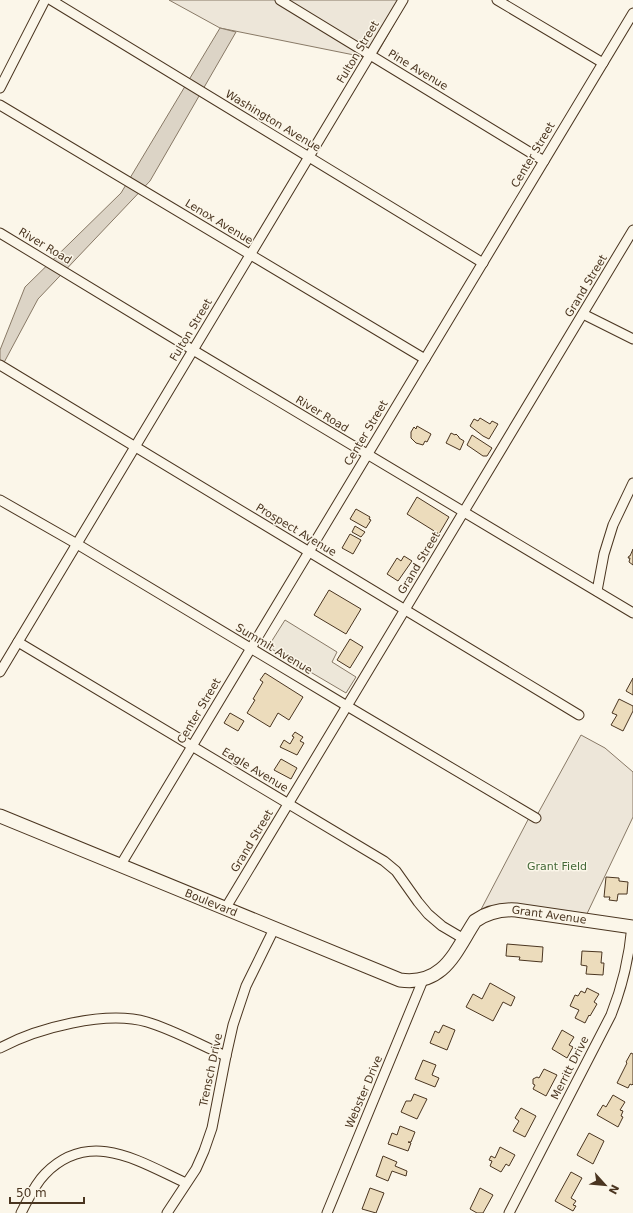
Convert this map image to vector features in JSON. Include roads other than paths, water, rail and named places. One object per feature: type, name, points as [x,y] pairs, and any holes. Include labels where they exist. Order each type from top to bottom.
[{"type":"street","points":[[0,88],[45,0]]},
{"type":"street","name":"Washington Avenue","points":[[51,0],[483,263]]},
{"type":"street","name":"Pine Avenue","points":[[280,0],[544,161]]},
{"type":"street","name":"Fulton Street","points":[[0,672],[3,658],[18,642],[403,0]]},
{"type":"street","points":[[497,0],[602,63]]},
{"type":"street","name":"Center Street","points":[[120,866],[633,13]]},
{"type":"street","name":"Lenox Avenue","points":[[0,105],[425,359]]},
{"type":"street","name":"Grand Street","points":[[226,909],[633,230]]},
{"type":"street","name":"River Road","points":[[0,233],[367,455],[633,613]]},
{"type":"street","points":[[583,314],[633,339]]},
{"type":"street","name":"Prospect Avenue","points":[[0,366],[579,715]]},
{"type":"street","points":[[597,591],[604,554],[613,525],[633,483]]},
{"type":"street","name":"Summit Avenue","points":[[0,500],[77,544],[536,818]]},
{"type":"street","name":"Eagle Avenue","points":[[18,642],[384,861],[396,871],[428,914],[442,926],[464,939]]},
{"type":"street","name":"Boulevard","points":[[0,816],[400,980],[412,982],[423,980]]},
{"type":"street","name":"Grant Avenue","points":[[423,980],[438,973],[446,966],[475,921],[482,916],[493,912],[505,909],[632,927]]},
{"type":"street","name":"Merritt Drive","points":[[509,1213],[611,1015],[625,974],[630,950],[632,927]]},
{"type":"street","name":"Trensch Drive","points":[[168,1213],[196,1169],[204,1150],[212,1128],[233,1026],[246,986],[274,929]]},
{"type":"street","name":"Webster Drive","points":[[327,1213],[423,980]]},
{"type":"street","points":[[0,1048],[30,1034],[53,1027],[100,1018],[117,1017],[153,1024],[226,1056]]},
{"type":"street","points":[[20,1213],[36,1184],[56,1164],[66,1158],[90,1151],[105,1151],[125,1155],[186,1183]]},
{"type":"park label","name":"Grant Field","points":[[557,866]]}]
